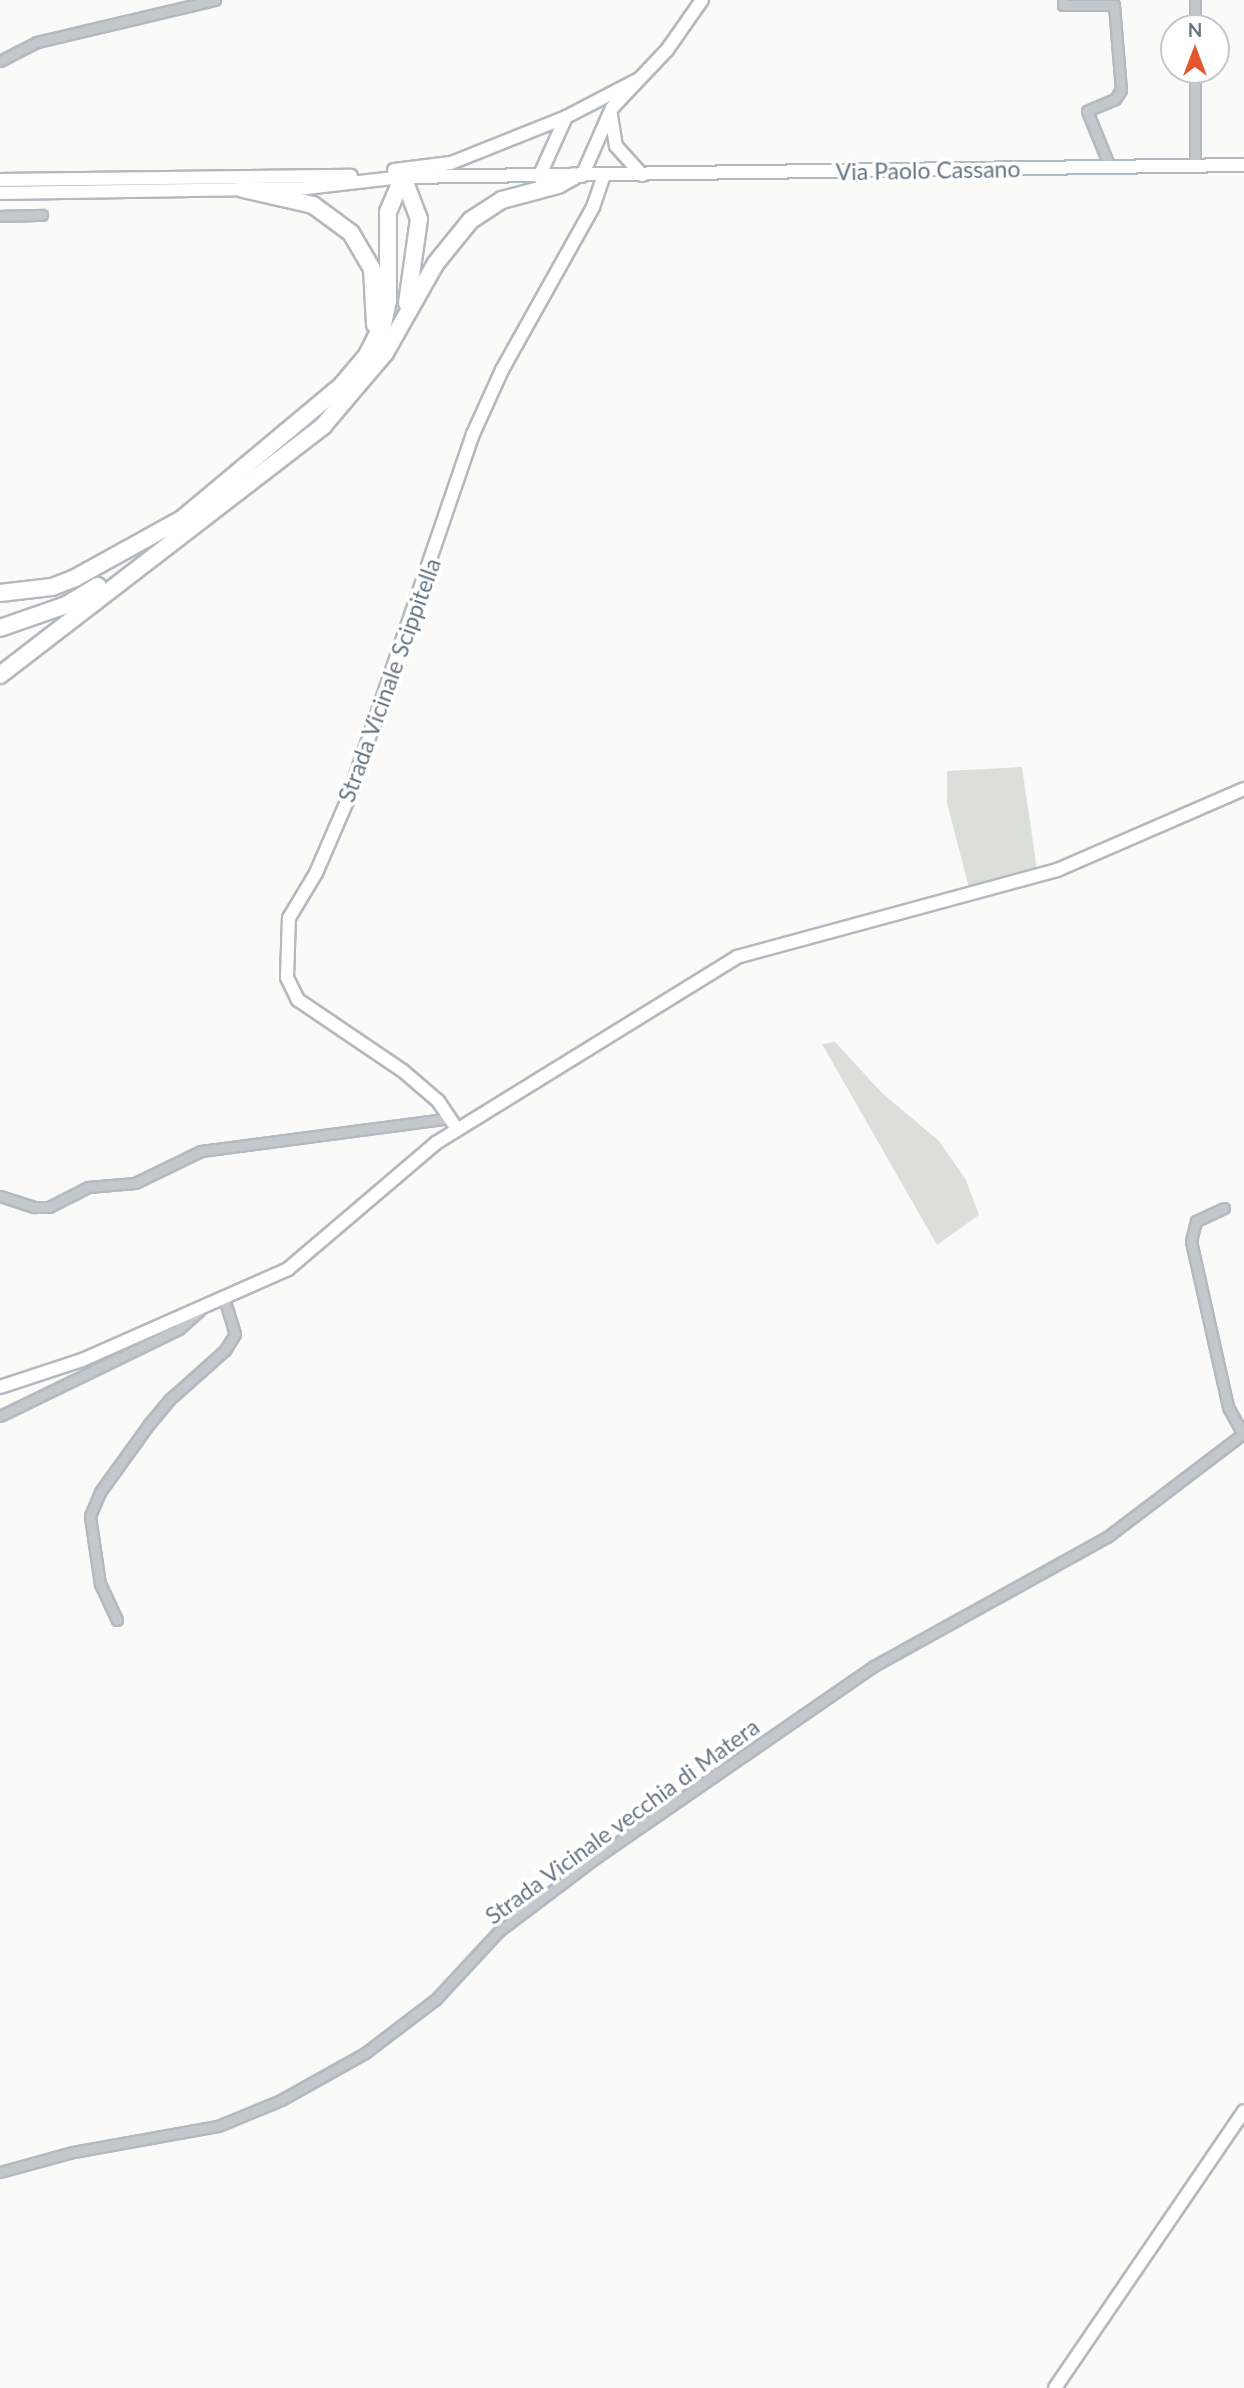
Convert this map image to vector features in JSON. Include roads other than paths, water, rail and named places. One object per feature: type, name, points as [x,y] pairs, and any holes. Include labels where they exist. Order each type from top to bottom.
[{"type":"highway","points":[[0,675],[133,568],[201,521],[323,426],[362,384],[403,322],[436,263],[471,220],[502,200],[558,185],[574,176]]},
{"type":"highway","points":[[402,177],[419,219],[415,271],[403,322]]},
{"type":"highway","points":[[131,563],[320,404],[354,372],[372,346],[388,301],[388,212],[402,177]]},
{"type":"highway","points":[[243,189],[313,205],[351,233],[366,255],[376,286],[372,346]]},
{"type":"highway","points":[[0,593],[52,587],[75,578],[182,519]]},
{"type":"highway","points":[[0,628],[66,605],[201,521]]},
{"type":"street","points":[[0,61],[37,41],[215,0]]},
{"type":"street","points":[[552,155],[574,176],[612,108],[676,40],[702,0]]},
{"type":"street","points":[[1063,0],[1063,5],[1114,5],[1121,90],[1115,99],[1087,111],[1110,167]]},
{"type":"street","points":[[349,176],[451,163],[566,117],[637,80]]},
{"type":"street","points":[[1195,84],[1195,166]]},
{"type":"street","points":[[612,108],[610,128],[616,146],[642,175]]},
{"type":"street","points":[[539,177],[552,155],[566,117]]},
{"type":"street","name":"Via Paolo Cassano","points":[[402,177],[1244,166]]},
{"type":"street","name":"Strada Vicinale Scippitella","points":[[454,1124],[403,1071],[298,1000],[286,968],[289,918],[316,873],[348,799],[473,434],[508,359],[593,207],[608,175]]},
{"type":"street","points":[[0,180],[402,177]]},
{"type":"street","points":[[0,193],[306,188],[402,177]]},
{"type":"street","points":[[0,216],[42,215]]},
{"type":"street","points":[[0,1388],[82,1360],[299,1262],[454,1124],[737,957],[1057,870],[1244,789]]},
{"type":"street","points":[[0,1196],[34,1207],[49,1207],[88,1187],[135,1184],[201,1151],[454,1124]]},
{"type":"street","points":[[1224,1209],[1196,1221],[1191,1241],[1228,1407],[1243,1434]]},
{"type":"street","points":[[117,1620],[100,1584],[90,1516],[100,1492],[170,1399],[225,1350],[235,1334],[224,1297]]},
{"type":"street","points":[[0,1416],[179,1329],[206,1306]]},
{"type":"street","name":"Strada Vicinale vecchia di Matera","points":[[0,2172],[73,2152],[218,2126],[281,2100],[365,2053],[436,1999],[499,1931],[597,1857],[874,1666],[1107,1537],[1243,1434]]},
{"type":"street","points":[[1055,2388],[1244,2111]]}]
